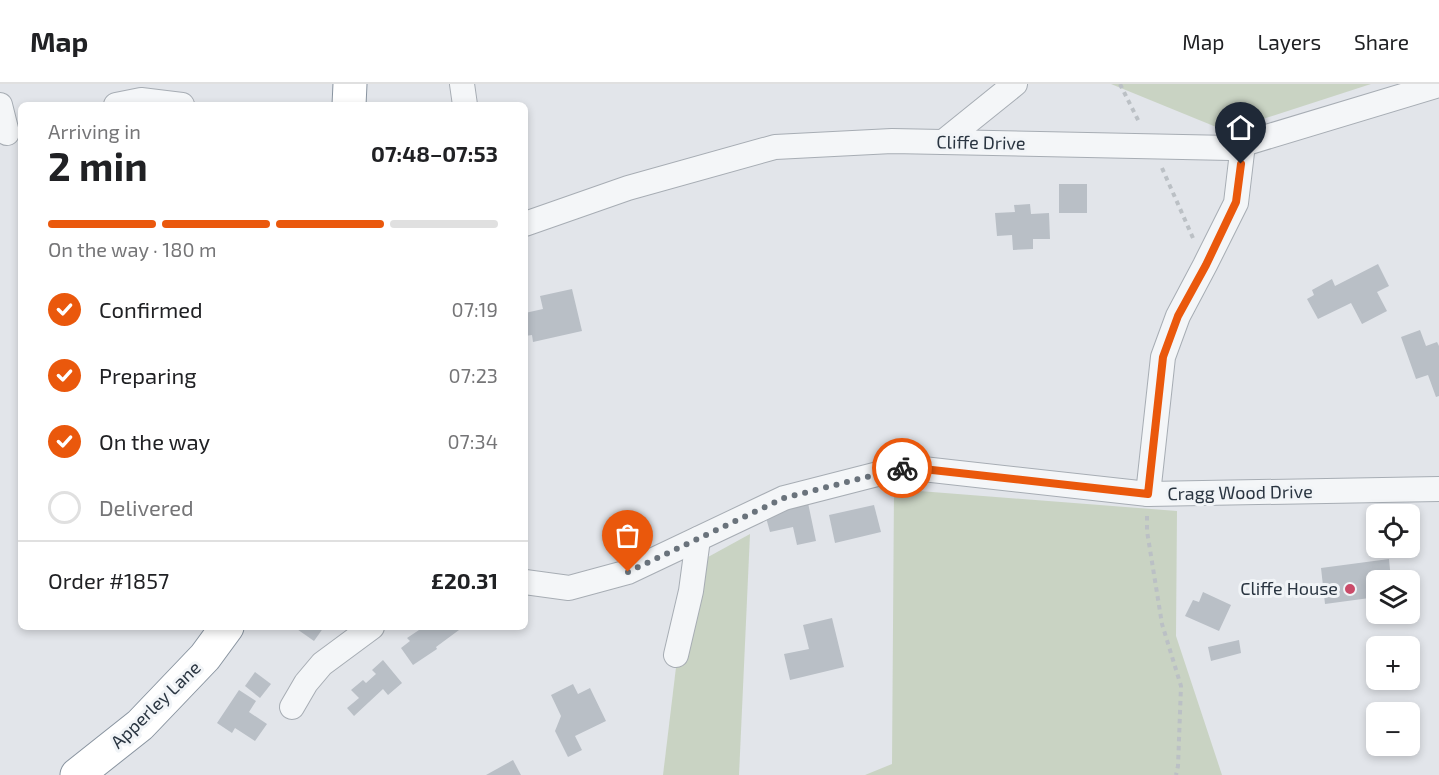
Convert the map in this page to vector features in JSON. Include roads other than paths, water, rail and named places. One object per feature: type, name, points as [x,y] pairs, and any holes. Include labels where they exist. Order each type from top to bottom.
[{"type":"highway","points":[[349,102],[350,84]]},
{"type":"highway","name":"Apperley Lane","points":[[77,775],[140,725],[205,657],[224,630]]},
{"type":"street","points":[[462,84],[465,102]]},
{"type":"street","points":[[943,142],[1015,84]]},
{"type":"street","name":"Cliffe Drive","points":[[528,223],[628,188],[775,147],[892,141],[1230,148],[1439,85]]},
{"type":"street","points":[[131,102],[141,100],[157,102]]},
{"type":"street","points":[[0,105],[9,133]]},
{"type":"street","points":[[1148,494],[1163,357],[1178,316],[1206,265],[1236,202],[1243,144]]},
{"type":"street","name":"Cragg Wood Drive","points":[[528,582],[570,588],[628,572],[784,498],[905,467],[1148,494],[1439,489]]},
{"type":"street","points":[[676,655],[691,591],[698,539]]},
{"type":"street","points":[[292,707],[306,683],[322,664],[368,630]]},
{"type":"place","name":"Cliffe House","points":[[1350,589]]}]
